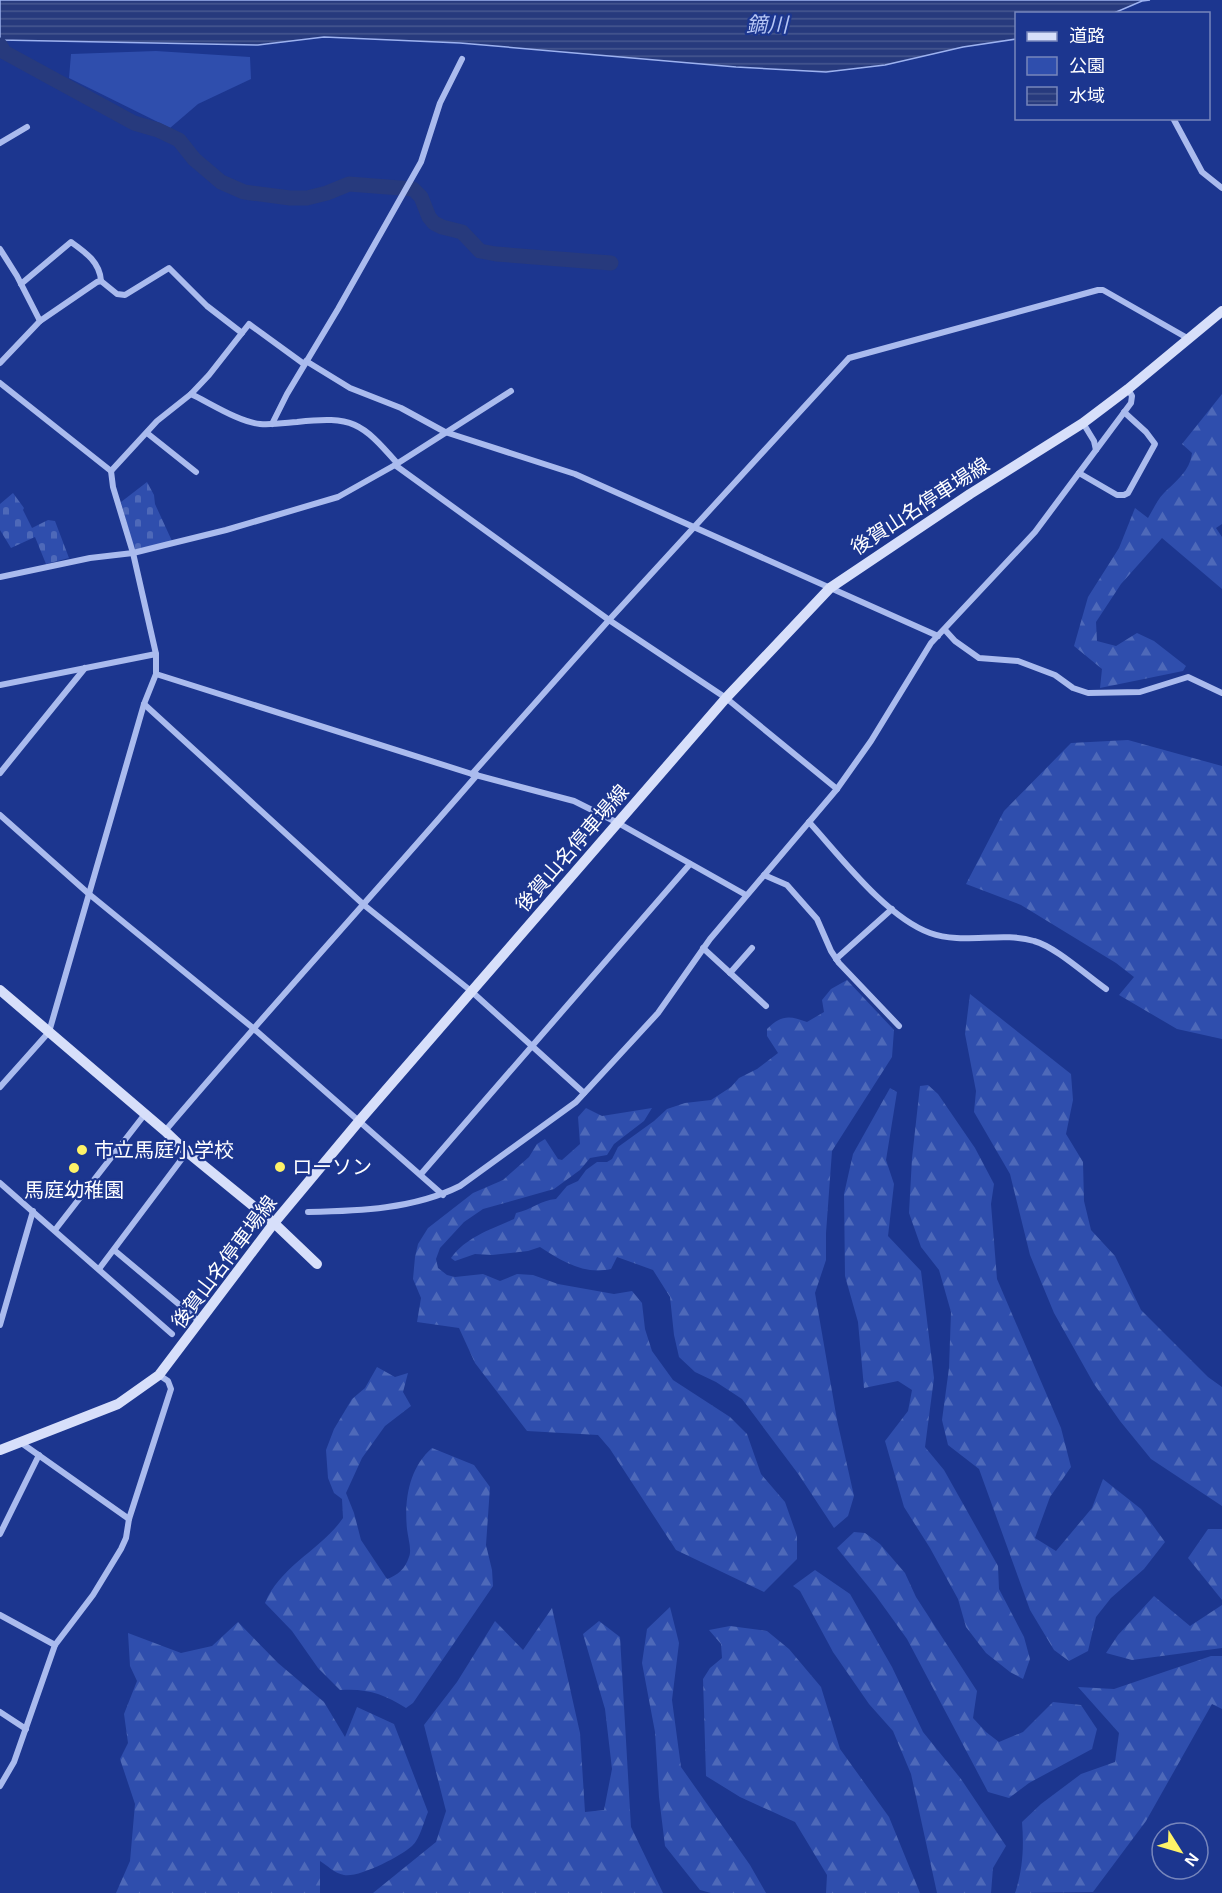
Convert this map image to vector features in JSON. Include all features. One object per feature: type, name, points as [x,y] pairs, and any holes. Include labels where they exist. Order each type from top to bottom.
[{"type":"main road","name":"後賀山名停車場線","points":[[0,1450],[118,1404],[159,1375],[274,1223],[360,1120],[726,698],[830,588],[970,494],[1083,423],[1222,311]]},
{"type":"main road","points":[[0,990],[145,1113],[187,1152],[274,1223],[317,1264]]},
{"type":"street","points":[[272,424],[421,162],[440,103],[462,59]]},
{"type":"street","points":[[1174,120],[1202,172],[1222,188]]},
{"type":"street","points":[[0,143],[27,127]]},
{"type":"street","points":[[21,284],[71,242],[90,255],[100,274],[101,281],[117,294],[125,296],[169,268],[207,306],[242,333]]},
{"type":"street","points":[[0,249],[40,321]]},
{"type":"street","points":[[0,363],[40,321],[101,281]]},
{"type":"street","points":[[165,1131],[252,1028],[364,904],[609,620],[849,358],[1098,290],[1103,290],[1189,339]]},
{"type":"street","points":[[111,471],[157,421],[191,394],[209,375],[249,324],[305,363],[350,388],[401,408],[445,432],[575,474],[938,636]]},
{"type":"street","points":[[0,383],[111,471],[113,487],[133,552],[156,654],[156,674],[144,704],[49,1032],[0,1088]]},
{"type":"street","points":[[308,1212],[374,1209],[443,1195],[460,1186],[576,1102],[662,1008],[703,948],[837,789],[931,643],[1035,532],[1131,403],[1132,396],[1128,389]]},
{"type":"street","points":[[0,577],[90,558],[133,552],[226,530],[338,497],[396,464],[511,391]]},
{"type":"street","points":[[191,394],[257,424],[325,419],[344,421],[362,428],[374,437],[396,464],[609,620],[726,698],[837,789]]},
{"type":"street","points":[[1079,473],[1117,495],[1124,495],[1128,492],[1155,444],[1146,432],[1124,412]]},
{"type":"street","points":[[1083,423],[1094,441],[1096,450]]},
{"type":"street","points":[[147,433],[196,472]]},
{"type":"street","points":[[945,630],[979,658],[1018,662],[1055,675],[1073,688],[1088,693],[1140,692],[1188,677],[1222,693]]},
{"type":"street","points":[[0,685],[156,654]]},
{"type":"street","points":[[0,773],[86,668]]},
{"type":"street","points":[[156,674],[475,774],[574,801],[746,895]]},
{"type":"street","points":[[144,704],[364,904],[471,991],[584,1093]]},
{"type":"street","points":[[0,815],[89,894],[360,1120],[443,1195]]},
{"type":"street","points":[[809,822],[892,909],[923,930],[947,938],[1032,940],[1045,945],[1107,989]]},
{"type":"street","points":[[421,1174],[690,864]]},
{"type":"street","points":[[764,875],[787,885],[817,919],[836,959],[899,1026]]},
{"type":"street","points":[[836,959],[892,909]]},
{"type":"street","points":[[703,948],[766,1006]]},
{"type":"street","points":[[730,973],[752,948]]},
{"type":"street","points":[[55,1230],[145,1113]]},
{"type":"street","points":[[99,1269],[187,1152]]},
{"type":"street","points":[[0,1183],[172,1334]]},
{"type":"street","points":[[0,1325],[33,1211]]},
{"type":"street","points":[[114,1250],[200,1322]]},
{"type":"street","points":[[0,1786],[14,1762],[56,1645],[93,1595],[126,1538],[129,1519],[171,1389],[168,1381],[159,1375]]},
{"type":"street","points":[[20,1442],[129,1519]]},
{"type":"street","points":[[0,1534],[39,1455]]},
{"type":"street","points":[[0,1615],[56,1645]]},
{"type":"street","points":[[0,1712],[26,1729]]},
{"type":"green space","points":[[156,51],[250,57],[251,79],[198,104],[170,128],[69,78],[71,54]]},
{"type":"green space","points":[[1222,394],[1222,524],[1216,528],[1222,537],[1222,589],[1162,538],[1121,584],[1096,622],[1097,641],[1116,646],[1137,633],[1154,641],[1186,666],[1183,671],[1100,688],[1102,669],[1074,646],[1088,597],[1119,548],[1135,508],[1148,518],[1157,502],[1185,470],[1192,453],[1182,444]]},
{"type":"green space","points":[[147,482],[172,541],[134,550],[121,502]]},
{"type":"green space","points":[[13,493],[24,508],[32,528],[48,520],[55,521],[69,558],[46,564],[35,537],[11,548],[0,530],[0,504]]},
{"type":"green space","points":[[1128,740],[1222,766],[1222,1039],[1177,1029],[1119,995],[1134,977],[1116,963],[1021,905],[966,884],[1004,811],[1071,743]]},
{"type":"green space","points":[[847,980],[894,1030],[892,1057],[832,1151],[826,1260],[815,1293],[837,1420],[854,1496],[848,1516],[834,1528],[799,1475],[742,1399],[695,1372],[679,1357],[670,1297],[653,1270],[617,1257],[611,1269],[591,1270],[573,1266],[540,1247],[528,1251],[492,1255],[475,1254],[455,1261],[451,1258],[464,1244],[514,1219],[516,1213],[556,1199],[567,1186],[578,1181],[586,1170],[597,1162],[607,1162],[612,1159],[618,1147],[667,1109],[685,1103],[711,1100],[731,1087],[739,1078],[757,1069],[778,1053],[767,1036],[767,1029],[781,1019],[790,1017],[807,1022],[824,1012],[822,1000],[831,989]]},
{"type":"green space","points":[[970,994],[1071,1074],[1073,1100],[1066,1134],[1083,1162],[1084,1201],[1091,1230],[1115,1256],[1141,1310],[1208,1377],[1222,1387],[1222,1506],[1151,1459],[1094,1384],[1054,1313],[1030,1255],[1010,1174],[974,1112],[976,1091],[965,1034]]},
{"type":"green space","points":[[928,1085],[938,1094],[975,1148],[994,1184],[991,1204],[997,1279],[1061,1428],[1071,1467],[1050,1497],[1035,1538],[1056,1551],[1092,1508],[1103,1479],[1141,1509],[1165,1542],[1144,1569],[1111,1598],[1096,1617],[1088,1651],[1069,1661],[1054,1650],[1030,1610],[979,1469],[948,1445],[942,1420],[949,1368],[951,1312],[939,1270],[921,1247],[909,1213],[920,1086]]},
{"type":"green space","points":[[890,1088],[897,1092],[886,1160],[894,1184],[888,1236],[921,1271],[934,1378],[925,1447],[944,1470],[998,1566],[999,1589],[1024,1637],[1030,1659],[1023,1679],[986,1653],[966,1627],[958,1599],[904,1507],[885,1441],[908,1411],[912,1390],[898,1381],[864,1388],[858,1322],[845,1276],[844,1194],[853,1154]]},
{"type":"green space","points":[[586,1108],[602,1116],[652,1108],[644,1121],[614,1144],[607,1155],[590,1158],[580,1170],[554,1189],[483,1209],[464,1222],[440,1248],[436,1259],[438,1268],[447,1275],[455,1277],[483,1274],[500,1281],[517,1274],[533,1275],[558,1284],[614,1294],[632,1291],[642,1303],[645,1329],[652,1351],[673,1380],[730,1417],[747,1434],[761,1474],[785,1502],[797,1536],[797,1559],[764,1592],[676,1550],[610,1449],[598,1435],[527,1431],[475,1363],[459,1328],[417,1322],[421,1298],[413,1279],[415,1257],[418,1244],[428,1228],[473,1193],[503,1180],[529,1157],[537,1144],[545,1139],[558,1159],[562,1160],[580,1144],[578,1117]]},
{"type":"green space","points":[[377,1367],[395,1377],[408,1373],[403,1392],[411,1406],[385,1426],[362,1458],[346,1493],[361,1540],[387,1579],[401,1571],[409,1557],[406,1507],[410,1485],[418,1465],[432,1448],[474,1465],[490,1487],[486,1545],[493,1586],[413,1703],[406,1708],[375,1693],[340,1690],[318,1668],[292,1631],[265,1603],[281,1578],[324,1539],[343,1518],[342,1499],[334,1493],[328,1478],[326,1450],[334,1429],[352,1399],[365,1388]]},
{"type":"green space","points":[[1208,1529],[1222,1529],[1222,1600],[1188,1558]]},
{"type":"green space","points":[[854,1532],[865,1533],[880,1544],[905,1573],[916,1597],[977,1691],[973,1718],[986,1732],[999,1742],[1023,1732],[1053,1702],[1081,1705],[1097,1729],[1092,1749],[1029,1783],[1009,1798],[988,1792],[907,1639],[837,1548]]},
{"type":"green space","points":[[815,1570],[850,1594],[892,1667],[923,1732],[961,1779],[1006,1846],[993,1868],[991,1893],[937,1893],[911,1774],[893,1731],[869,1704],[833,1652],[800,1591],[793,1586]]},
{"type":"green space","points":[[1154,1596],[1190,1626],[1222,1605],[1222,1648],[1132,1660],[1106,1653],[1118,1635]]},
{"type":"green space","points":[[670,1607],[679,1643],[672,1700],[681,1767],[750,1865],[766,1893],[711,1893],[700,1890],[665,1846],[655,1732],[642,1663],[647,1629]]},
{"type":"green space","points":[[552,1608],[580,1733],[585,1812],[604,1810],[612,1769],[605,1709],[583,1634],[599,1621],[620,1637],[631,1827],[663,1893],[373,1893],[436,1842],[446,1811],[424,1725],[457,1682],[495,1621],[523,1650]]},
{"type":"green space","points":[[238,1622],[278,1663],[324,1702],[345,1737],[357,1707],[394,1724],[428,1812],[420,1835],[407,1850],[380,1865],[359,1873],[340,1874],[320,1861],[320,1893],[116,1893],[130,1861],[135,1804],[120,1759],[128,1743],[124,1714],[137,1681],[130,1666],[128,1633],[181,1653],[212,1646]]},
{"type":"green space","points":[[730,1626],[767,1631],[789,1649],[821,1687],[840,1749],[889,1817],[920,1893],[826,1893],[827,1875],[795,1822],[740,1797],[706,1776],[703,1679],[710,1668],[722,1658],[721,1644],[709,1630]]},
{"type":"green space","points":[[1211,1656],[1222,1656],[1222,1709],[1212,1704],[1146,1821],[1093,1892],[1015,1893],[1022,1858],[1022,1822],[1041,1804],[1081,1774],[1115,1762],[1119,1733],[1078,1687],[1114,1689]]},
{"type":"water","name":"鏑川","points":[[0,0],[1150,0],[1116,12],[1015,12],[1015,39],[963,47],[885,65],[826,72],[736,67],[460,43],[324,37],[258,45],[0,40]]},
{"type":"waterway","points":[[0,45],[4,52],[134,123],[158,130],[179,140],[194,159],[221,182],[244,192],[307,198],[349,184],[413,189],[421,197],[434,223],[462,232],[480,251],[611,263]]},
{"type":"place","name":"市立馬庭小学校","points":[[82,1150]]},
{"type":"place","name":"ローソン","points":[[280,1167]]},
{"type":"place","name":"馬庭幼稚園","points":[[74,1168]]}]
